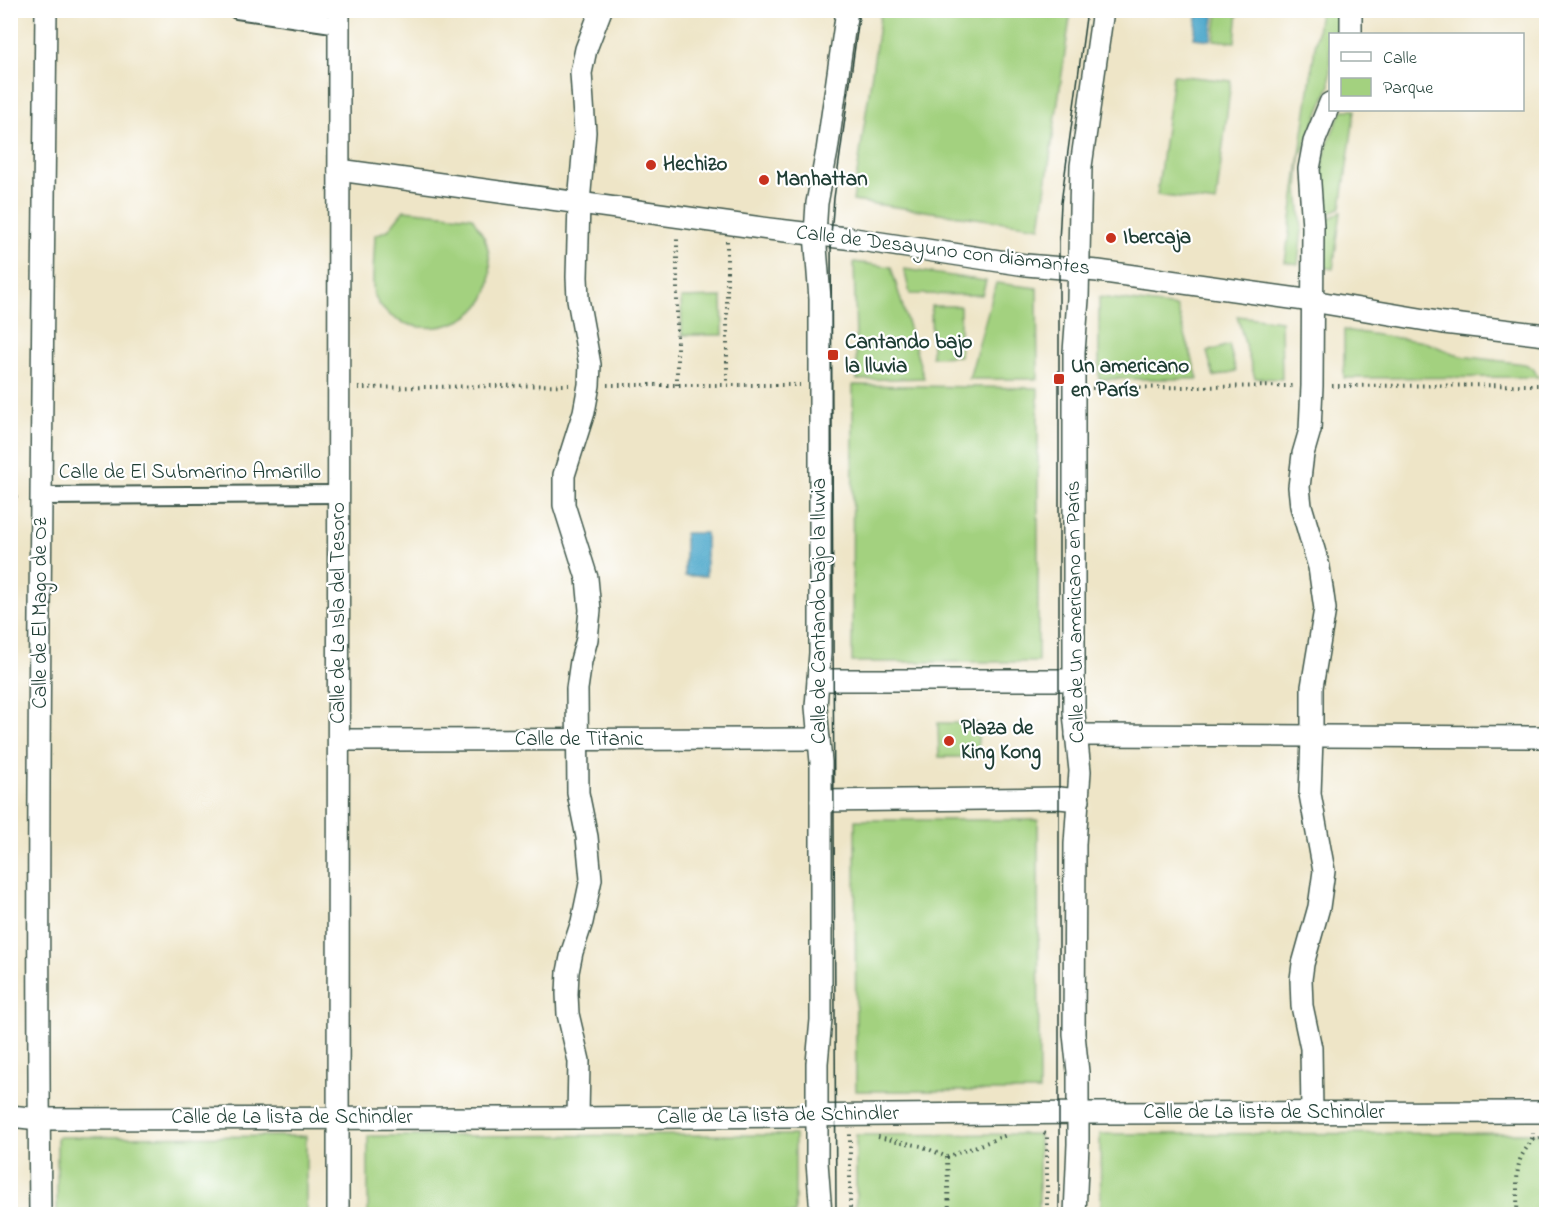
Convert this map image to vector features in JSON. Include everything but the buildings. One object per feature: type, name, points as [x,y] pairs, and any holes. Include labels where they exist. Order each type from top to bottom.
[{"type":"street","name":"Calle de El Mago de Oz","points":[[40,1215],[41,496],[46,10]]},
{"type":"street","points":[[237,10],[339,17]]},
{"type":"street","points":[[578,1118],[579,1061],[568,1014],[568,972],[591,879],[587,837],[578,793],[577,688],[587,639],[590,610],[587,578],[564,505],[564,475],[584,412],[589,385],[590,365],[578,299],[579,202],[585,132],[581,73],[586,49],[601,10]]},
{"type":"street","name":"Calle de Cantando bajo la lluvia","points":[[821,1215],[817,1162],[817,1063],[821,1020],[821,801],[816,706],[820,653],[820,299],[815,234],[817,203],[827,151],[847,10]]},
{"type":"street","name":"Calle de Un americano en París","points":[[1075,1215],[1078,1072],[1074,1027],[1075,844],[1080,771],[1074,680],[1073,388],[1081,166],[1103,10]]},
{"type":"street","points":[[1351,10],[1351,33]]},
{"type":"street","name":"Calle de La Isla del Tesoro","points":[[338,1215],[339,17]]},
{"type":"street","points":[[1312,1113],[1311,1048],[1300,992],[1303,964],[1319,907],[1324,871],[1310,794],[1312,687],[1324,600],[1319,567],[1301,506],[1299,488],[1311,416],[1313,227],[1309,169],[1314,142],[1329,105]]},
{"type":"street","name":"Calle de Desayuno con diamantes","points":[[339,170],[726,224],[815,234],[1026,265],[1312,301],[1444,322],[1546,335]]},
{"type":"street","name":"Calle de El Submarino Amarillo","points":[[41,496],[339,494]]},
{"type":"street","points":[[818,680],[1074,680]]},
{"type":"street","points":[[1076,735],[1312,738],[1546,737]]},
{"type":"street","name":"Calle de Titanic","points":[[339,740],[819,739]]},
{"type":"street","points":[[821,801],[1059,798],[1079,800]]},
{"type":"street","name":"Calle de La lista de Schindler","points":[[10,1116],[39,1119],[578,1118],[1546,1112]]},
{"type":"path","points":[[677,217],[677,385]]},
{"type":"path","points":[[726,224],[727,384]]},
{"type":"path","points":[[1038,1114],[1038,1129],[1047,1135],[1047,1215]]},
{"type":"path","points":[[849,1215],[850,1132],[859,1133]]},
{"type":"path","points":[[1518,1215],[1519,1165],[1523,1153],[1533,1139],[1533,1133]]},
{"type":"path","points":[[867,1135],[921,1146],[947,1157],[1009,1134]]},
{"type":"path","points":[[1533,1139],[1540,1138]]},
{"type":"path","points":[[947,1157],[949,1215]]},
{"type":"green space","points":[[881,11],[1071,11],[1040,227],[853,201]]},
{"type":"green space","points":[[1218,11],[1238,11],[1235,42],[1214,40]]},
{"type":"green space","points":[[1320,11],[1340,11],[1341,33],[1329,33],[1329,87],[1300,158],[1298,189],[1302,230],[1298,264],[1285,262]]},
{"type":"green space","points":[[1173,75],[1231,81],[1216,203],[1157,195]]},
{"type":"green space","points":[[1342,111],[1355,111],[1341,207],[1323,217],[1321,187],[1323,161]]},
{"type":"green space","points":[[404,210],[472,217],[485,238],[490,266],[487,293],[474,312],[444,326],[428,327],[411,325],[396,319],[383,309],[373,290],[375,235],[388,230]]},
{"type":"green space","points":[[1341,212],[1333,269],[1320,267],[1324,221]]},
{"type":"green space","points":[[854,262],[891,267],[924,378],[857,380]]},
{"type":"green space","points":[[904,269],[986,281],[982,295],[910,294]]},
{"type":"green space","points":[[996,283],[1037,288],[1038,379],[969,379]]},
{"type":"green space","points":[[722,297],[723,335],[682,335],[681,298]]},
{"type":"green space","points":[[1099,297],[1177,307],[1198,379],[1099,379]]},
{"type":"green space","points":[[931,306],[960,306],[960,356],[932,357]]},
{"type":"green space","points":[[1237,316],[1281,321],[1282,379],[1255,378]]},
{"type":"green space","points":[[1344,330],[1425,342],[1460,356],[1525,364],[1533,368],[1538,377],[1344,378]]},
{"type":"green space","points":[[1229,345],[1236,371],[1214,377],[1207,352]]},
{"type":"green space","points":[[853,385],[1038,388],[1038,662],[852,662]]},
{"type":"green space","points":[[938,723],[978,723],[978,757],[939,757]]},
{"type":"green space","points":[[855,820],[1038,820],[1039,1091],[856,1091]]},
{"type":"green space","points":[[1540,1133],[1540,1214],[1101,1214],[1100,1134]]},
{"type":"green space","points":[[1039,1134],[1039,1214],[856,1214],[856,1135]]},
{"type":"green space","points":[[795,1135],[795,1214],[368,1214],[368,1136]]},
{"type":"green space","points":[[306,1136],[306,1214],[57,1214],[57,1137]]},
{"type":"water","points":[[1198,11],[1215,11],[1211,40],[1194,38]]},
{"type":"water","points":[[685,533],[706,533],[706,576],[685,576]]},
{"type":"tram line","points":[[836,1214],[831,236],[834,198],[860,10]]},
{"type":"tram line","points":[[1059,1214],[1059,242],[1061,203],[1087,10]]},
{"type":"place","name":"Hechizo","points":[[651,165]]},
{"type":"place","name":"Manhattan","points":[[764,180]]},
{"type":"place","name":"Ibercaja","points":[[1111,238]]},
{"type":"place","name":"Cantando bajo la lluvia","points":[[833,355]]},
{"type":"place","name":"Un americano en París","points":[[1059,379]]},
{"type":"place","name":"Plaza de King Kong","points":[[949,741]]}]
